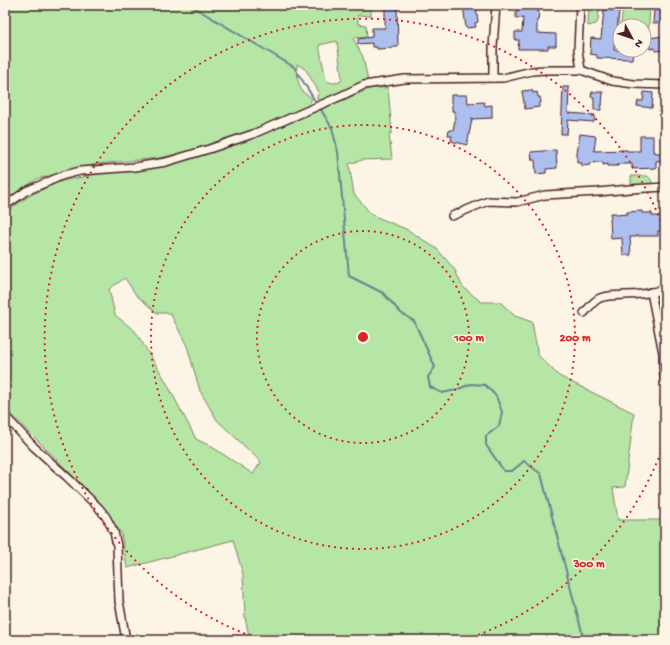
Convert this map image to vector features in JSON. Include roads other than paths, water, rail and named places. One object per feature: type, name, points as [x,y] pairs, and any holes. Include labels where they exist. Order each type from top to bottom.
[{"type":"street","points":[[493,78],[492,47],[496,5]]},
{"type":"street","points":[[580,5],[578,50],[581,70]]},
{"type":"street","points":[[5,206],[26,191],[64,175],[80,171],[166,162],[209,149],[253,134],[364,85],[405,79],[503,78],[532,71],[546,70],[581,70],[612,81],[634,84],[665,85]]},
{"type":"street","points":[[452,216],[488,201],[517,202],[545,195],[665,187]]},
{"type":"street","points":[[584,314],[591,305],[599,299],[615,295],[651,292],[665,288]]},
{"type":"street","points":[[651,292],[663,339],[663,367],[665,381]]},
{"type":"street","points":[[664,417],[665,400]]},
{"type":"street","points":[[5,416],[34,447],[67,477],[106,517],[114,532],[117,546],[119,601],[126,640]]},
{"type":"waterway","points":[[190,5],[294,67],[317,104]]},
{"type":"waterway","points":[[320,108],[332,128],[338,152],[349,276],[383,293],[401,313],[414,321],[435,367],[428,377],[430,387],[442,393],[456,390],[471,384],[485,385],[496,396],[502,412],[499,426],[486,436],[486,445],[504,471],[512,471],[524,461],[541,474],[584,640]]}]
